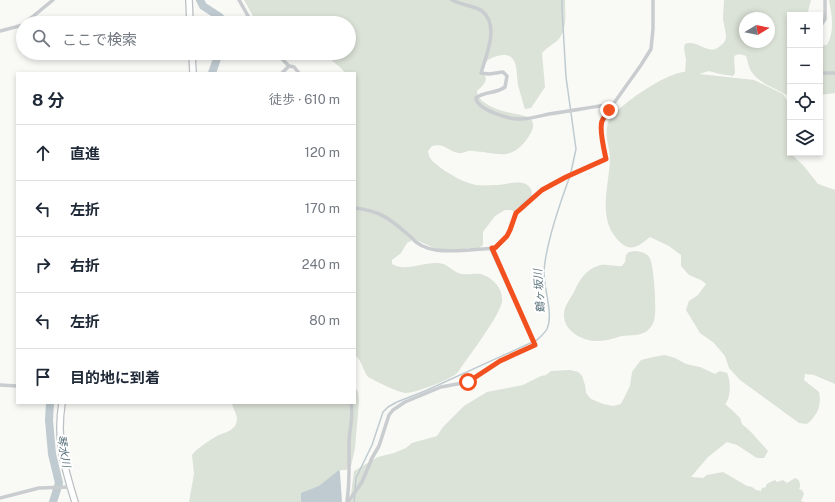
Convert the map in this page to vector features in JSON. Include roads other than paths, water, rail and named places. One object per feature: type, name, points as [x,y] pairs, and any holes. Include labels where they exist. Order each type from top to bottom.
[{"type":"main road","points":[[189,0],[190,16]]},
{"type":"main road","points":[[192,60],[193,72]]},
{"type":"main road","points":[[62,404],[59,439],[61,454],[75,502]]},
{"type":"street","points":[[33,16],[53,0]]},
{"type":"street","points":[[239,0],[248,16]]},
{"type":"street","points":[[452,0],[481,10],[491,28],[492,31],[490,42],[481,73],[489,74],[504,72],[507,76],[505,87],[480,94],[476,98],[479,105],[497,114],[520,120],[613,104]]},
{"type":"street","points":[[356,208],[376,211],[399,226],[414,240],[426,247],[449,251],[495,248],[507,236],[516,213],[542,190],[566,177],[606,159],[601,131],[602,120],[641,65],[650,48],[653,29],[653,0]]},
{"type":"street","points":[[823,22],[825,19],[825,0]]},
{"type":"street","points":[[0,31],[16,27]]},
{"type":"street","points":[[283,60],[289,66],[294,67],[298,72]]},
{"type":"street","points":[[283,72],[289,66]]},
{"type":"street","points":[[823,73],[835,73]]},
{"type":"street","points":[[348,502],[362,482],[372,458],[379,446],[389,415],[393,410],[405,402],[442,387],[468,382],[500,361],[535,345],[492,248]]},
{"type":"street","points":[[0,385],[16,386]]},
{"type":"street","points":[[348,502],[349,443],[352,414],[351,404]]},
{"type":"street","points":[[0,498],[39,488],[70,487]]},
{"type":"waterway","name":"琴水川","points":[[200,0],[203,6],[218,16]]},
{"type":"waterway","name":"鶴ヶ坂川","points":[[562,0],[566,77],[576,149],[571,172]]},
{"type":"waterway","name":"琴水川","points":[[212,72],[217,60]]},
{"type":"waterway","name":"鶴ヶ坂川","points":[[355,490],[356,478],[372,445],[383,412],[388,407],[537,340],[547,329],[549,323],[549,308],[544,277],[545,260],[554,223],[570,176]]},
{"type":"waterway","name":"琴水川","points":[[50,404],[49,420],[52,454],[59,483],[53,502]]},
{"type":"waterway","name":"鶴ヶ坂川","points":[[354,502],[355,494]]}]
